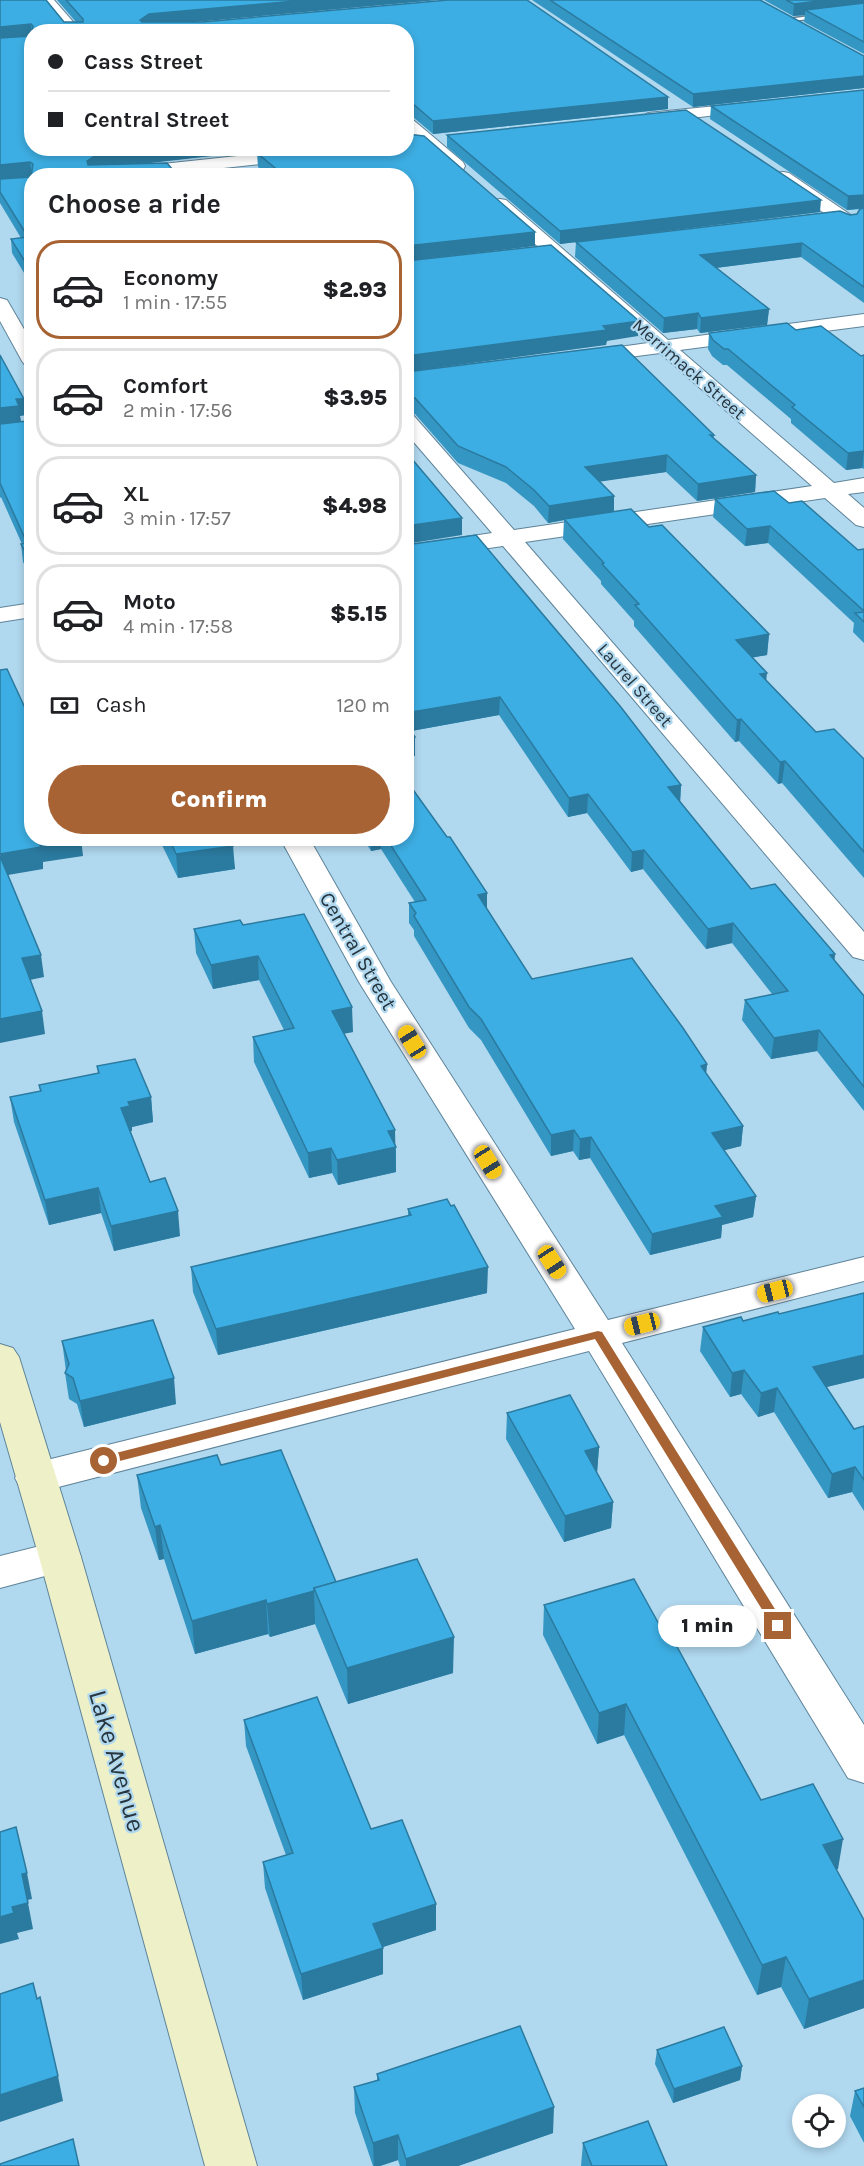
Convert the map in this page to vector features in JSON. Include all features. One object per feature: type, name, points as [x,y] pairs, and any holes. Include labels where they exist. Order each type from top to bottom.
[{"type":"street","points":[[47,0],[68,24]]},
{"type":"street","points":[[780,17],[804,31]]},
{"type":"street","points":[[665,98],[708,127]]},
{"type":"street","points":[[630,120],[773,105]]},
{"type":"street","points":[[414,126],[438,140],[474,180]]},
{"type":"street","points":[[414,143],[438,140]]},
{"type":"street","points":[[183,156],[193,168]]},
{"type":"street","points":[[217,168],[304,156]]},
{"type":"street","points":[[766,166],[864,232]]},
{"type":"street","name":"Merrimack Street","points":[[489,194],[864,520]]},
{"type":"street","points":[[811,221],[864,215]]},
{"type":"street","points":[[532,254],[577,248]]},
{"type":"street","points":[[2,312],[24,314]]},
{"type":"street","points":[[2,312],[24,348]]},
{"type":"street","points":[[565,360],[864,320]]},
{"type":"street","name":"Laurel Street","points":[[414,428],[864,951]]},
{"type":"street","points":[[414,552],[864,485]]},
{"type":"street","points":[[0,615],[24,611]]},
{"type":"street","name":"Central Street","points":[[298,846],[375,982],[598,1335],[864,1764]]},
{"type":"street","points":[[35,1478],[864,1269]]},
{"type":"street","name":"Lake Avenue","points":[[0,1357],[60,1557],[231,2166]]},
{"type":"street","points":[[0,1572],[60,1557]]},
{"type":"lane","points":[[780,17],[864,10]]},
{"type":"building","points":[[0,0],[46,0],[64,22],[83,22],[83,19],[66,0],[307,0],[149,14],[140,20],[142,22],[202,22],[448,0],[527,0],[668,97],[433,121],[414,105],[414,24],[24,24],[0,27]]},
{"type":"building","points":[[550,0],[760,0],[864,56],[864,76],[693,94]]},
{"type":"building","points":[[786,0],[827,0],[794,4]]},
{"type":"building","points":[[864,3],[864,42],[805,10]]},
{"type":"building","points":[[24,36],[24,156],[94,156],[87,161],[88,165],[167,163],[171,168],[32,168],[33,164],[30,162],[0,165],[0,38]]},
{"type":"building","points":[[864,90],[864,195],[848,196],[711,106]]},
{"type":"building","points":[[686,110],[821,200],[560,231],[447,135]]},
{"type":"building","points":[[414,135],[424,136],[535,232],[414,245],[414,168],[275,168],[261,156],[414,156]]},
{"type":"building","points":[[24,177],[24,231],[0,192],[0,179]]},
{"type":"building","points":[[864,208],[864,287],[802,243],[700,255],[769,309],[701,318],[698,313],[664,318],[576,242],[840,211],[850,215],[857,214],[860,209]]},
{"type":"building","points":[[24,237],[24,260],[11,239]]},
{"type":"building","points":[[551,245],[639,321],[603,326],[607,330],[414,355],[414,260]]},
{"type":"building","points":[[787,323],[796,330],[821,326],[861,356],[864,355],[864,451],[848,453],[792,407],[795,405],[728,349],[724,349],[713,340],[709,333]]},
{"type":"building","points":[[622,345],[714,435],[710,435],[756,475],[698,484],[667,455],[585,467],[614,496],[549,506],[506,467],[458,446],[414,398],[414,371]]},
{"type":"building","points":[[0,355],[24,399],[16,399],[19,406],[0,408]]},
{"type":"building","points":[[24,421],[24,536],[0,483],[0,424]]},
{"type":"building","points":[[414,461],[462,518],[414,525]]},
{"type":"building","points":[[774,491],[789,503],[802,501],[858,550],[864,549],[864,611],[770,526],[747,529],[715,499]]},
{"type":"building","points":[[631,509],[649,527],[662,525],[769,634],[736,640],[767,673],[760,674],[816,732],[834,729],[864,759],[864,852],[785,761],[780,762],[741,719],[737,720],[635,605],[639,604],[564,519]]},
{"type":"building","points":[[476,535],[620,706],[681,785],[668,787],[751,889],[775,884],[835,954],[830,955],[864,996],[864,1087],[819,1030],[774,1038],[745,1000],[788,991],[733,923],[708,929],[644,850],[632,852],[588,794],[569,798],[500,697],[414,712],[414,544]]},
{"type":"building","points":[[864,612],[864,622],[855,613]]},
{"type":"building","points":[[7,669],[24,706],[24,846],[41,847],[0,854],[0,670]]},
{"type":"building","points":[[414,791],[447,837],[450,837],[487,893],[478,895],[532,979],[632,958],[707,1064],[701,1066],[743,1126],[712,1133],[756,1196],[715,1206],[723,1217],[652,1234],[591,1137],[580,1139],[574,1130],[551,1135],[481,1019],[469,1007],[414,916],[416,913],[409,903],[426,900],[391,846],[414,846]]},
{"type":"building","points":[[172,846],[233,846],[176,854]]},
{"type":"building","points":[[0,856],[41,955],[22,958],[42,1011],[0,1019]]},
{"type":"building","points":[[304,914],[352,1007],[332,1011],[395,1130],[388,1131],[396,1147],[337,1160],[331,1148],[308,1153],[253,1037],[294,1028],[258,956],[211,965],[194,929],[240,920],[243,925]]},
{"type":"building","points":[[135,1059],[151,1097],[128,1102],[130,1106],[121,1108],[150,1182],[165,1178],[178,1211],[111,1226],[98,1188],[45,1200],[10,1097],[41,1091],[39,1085],[99,1073],[97,1066]]},
{"type":"building","points":[[447,1199],[451,1206],[454,1205],[488,1267],[216,1329],[191,1267],[411,1215],[408,1209]]},
{"type":"building","points":[[864,1293],[864,1355],[813,1367],[854,1429],[864,1426],[864,1480],[855,1467],[832,1474],[777,1388],[761,1393],[744,1370],[732,1373],[703,1327],[741,1317],[743,1321],[778,1312],[779,1314]]},
{"type":"building","points":[[153,1320],[174,1378],[80,1401],[73,1378],[65,1373],[69,1364],[62,1341]]},
{"type":"building","points":[[570,1395],[599,1447],[585,1451],[613,1502],[565,1516],[507,1413]]},
{"type":"building","points":[[281,1450],[336,1582],[314,1588],[314,1591],[267,1604],[266,1600],[192,1621],[160,1525],[155,1527],[137,1475],[217,1455],[221,1465]]},
{"type":"building","points":[[417,1559],[454,1637],[347,1668],[314,1588]]},
{"type":"building","points":[[634,1579],[670,1644],[675,1643],[761,1800],[813,1784],[843,1839],[823,1845],[864,1920],[864,1980],[809,1999],[786,1957],[762,1965],[626,1704],[599,1713],[544,1605]]},
{"type":"building","points":[[317,1697],[371,1829],[402,1820],[436,1904],[373,1924],[383,1948],[301,1974],[263,1862],[293,1853],[244,1720]]},
{"type":"building","points":[[16,1827],[27,1873],[22,1874],[28,1903],[12,1907],[14,1913],[0,1917],[0,1832]]},
{"type":"building","points":[[33,1983],[37,1999],[40,1997],[58,2076],[0,2095],[0,1994]]},
{"type":"building","points":[[520,2026],[554,2107],[406,2159],[398,2135],[373,2143],[354,2087],[379,2080],[377,2074]]},
{"type":"building","points":[[724,2027],[742,2066],[674,2089],[657,2050]]},
{"type":"building","points":[[864,2088],[864,2107],[855,2091]]},
{"type":"building","points":[[648,2121],[667,2166],[592,2166],[583,2143]]},
{"type":"building","points":[[73,2139],[79,2166],[0,2166],[0,2164]]},
{"type":"route","points":[[104,1461],[598,1335],[778,1626]]}]
